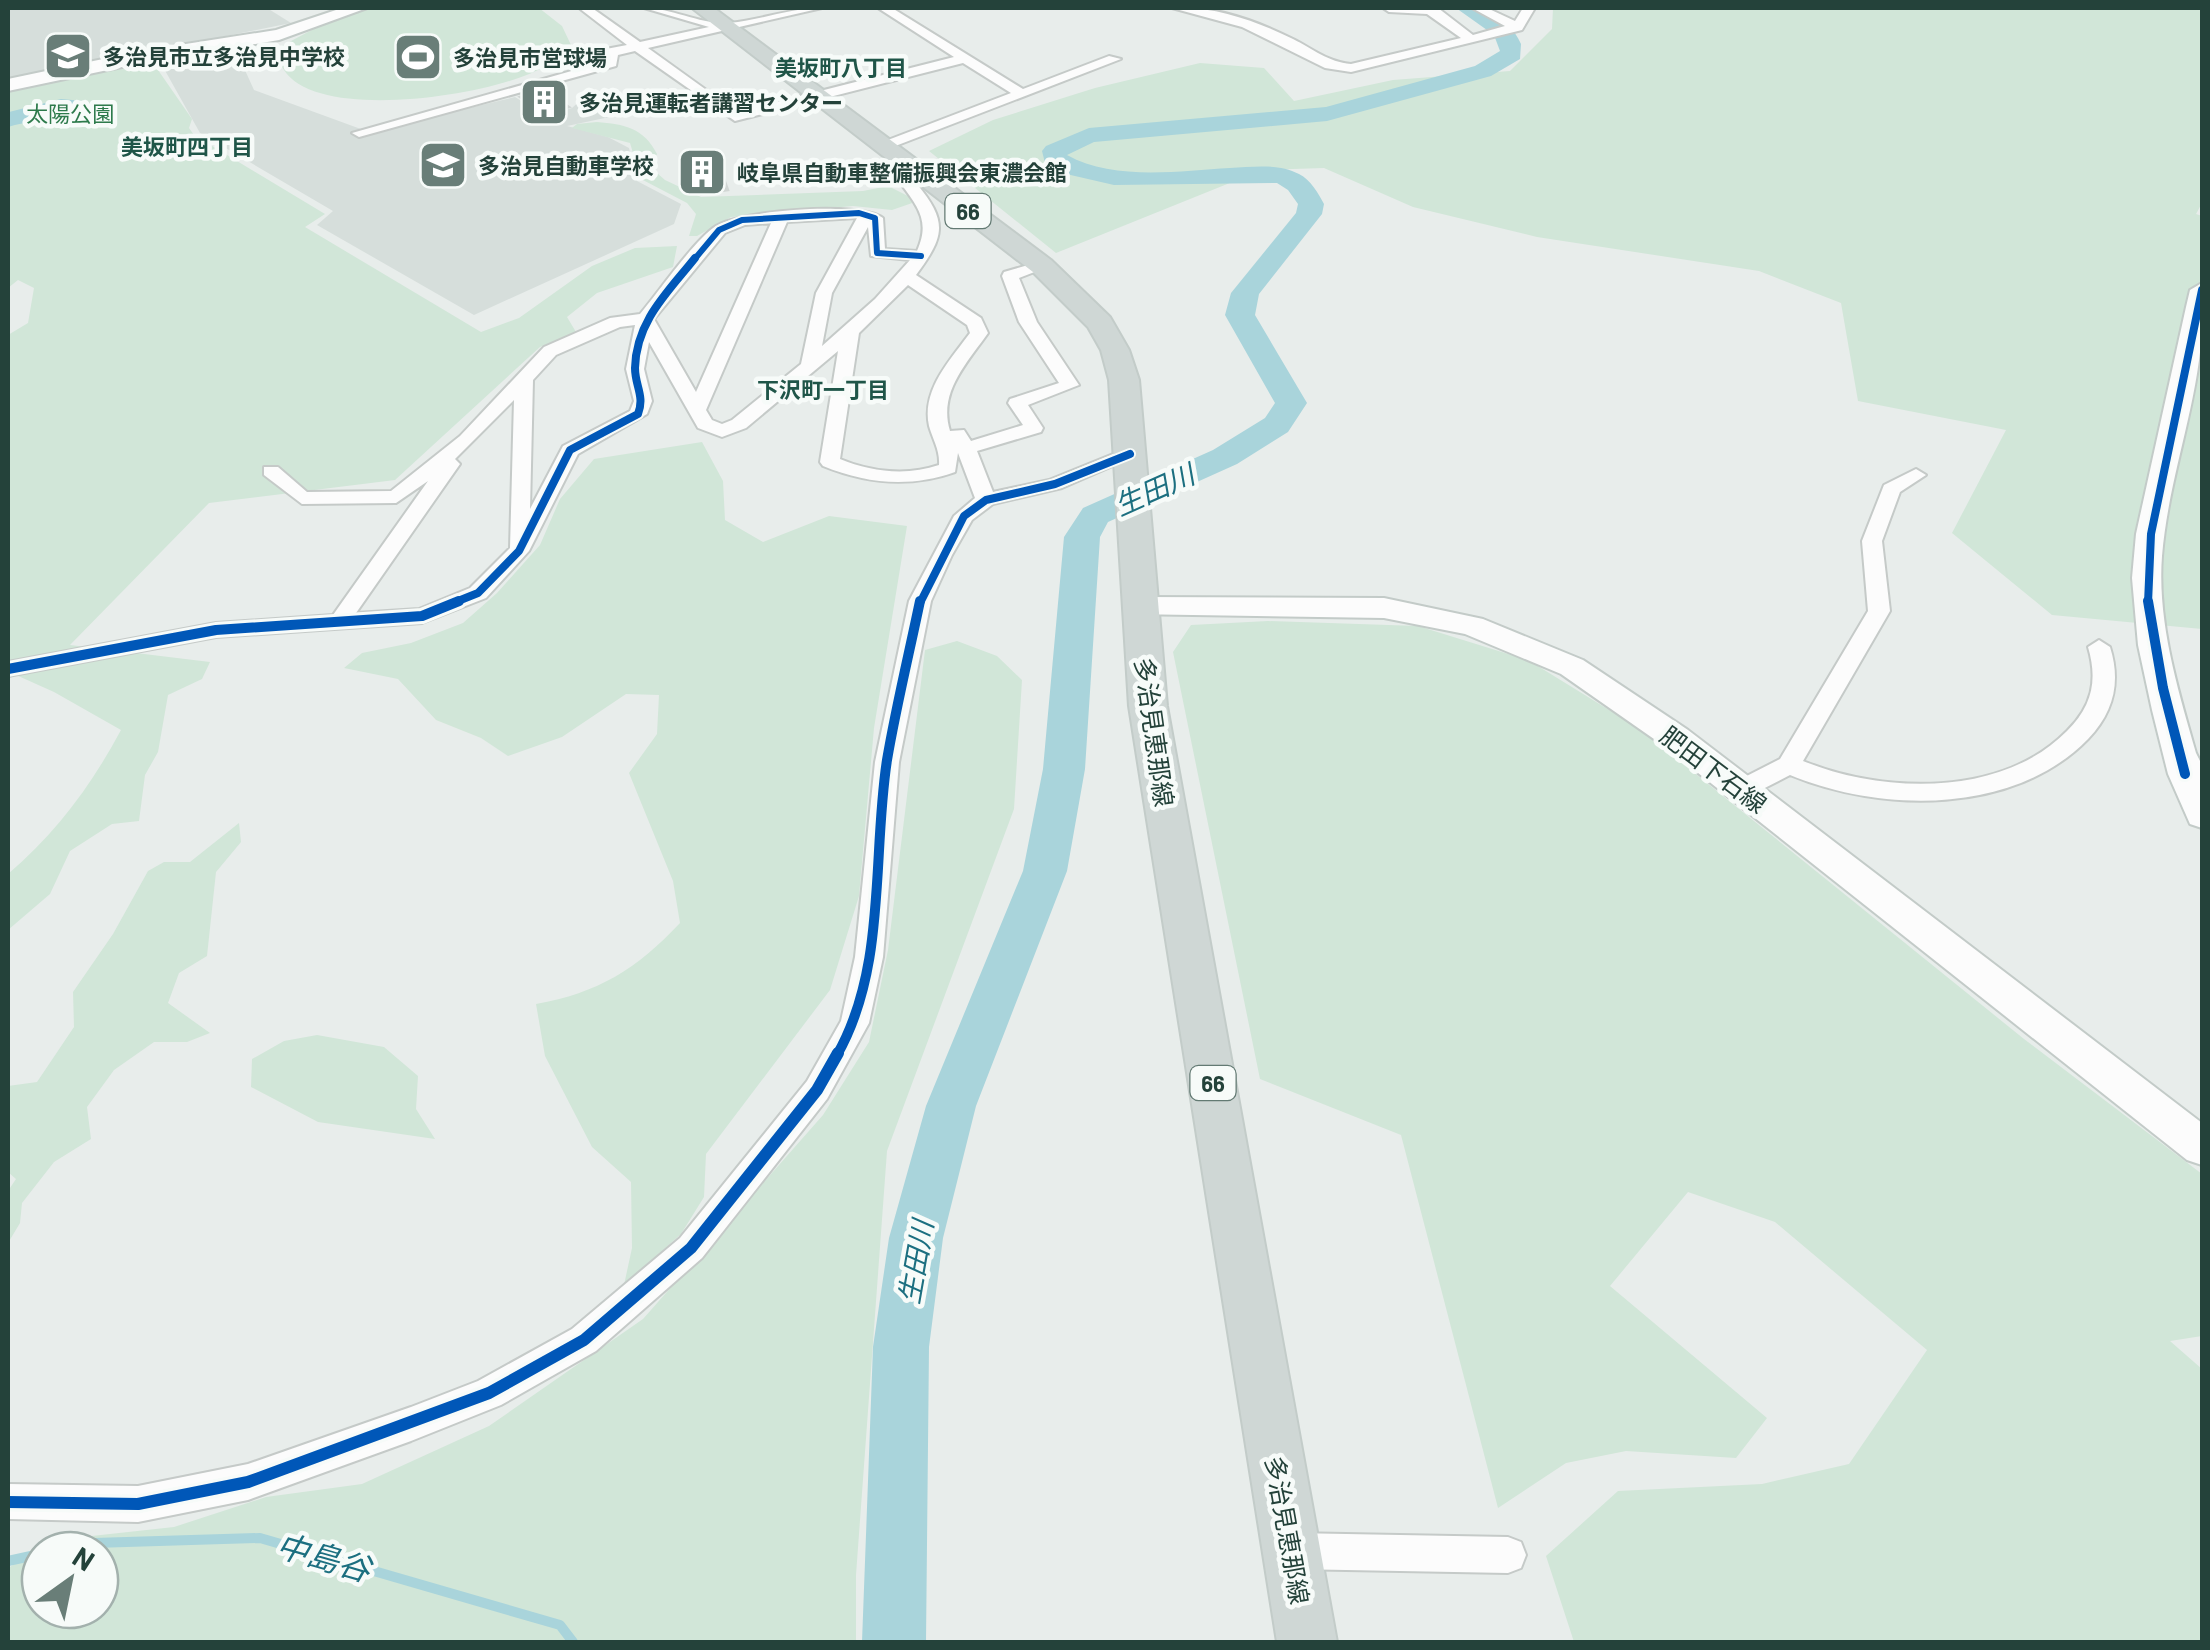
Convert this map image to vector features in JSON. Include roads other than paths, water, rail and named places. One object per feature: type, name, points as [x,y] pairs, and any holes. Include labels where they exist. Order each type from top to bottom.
[{"type":"main road","name":"多治見恵那線","points":[[702,8],[1042,266],[1100,323],[1115,350],[1124,380],[1148,706],[1307,1642]]},
{"type":"street","points":[[8,85],[141,56],[279,35],[358,8]]},
{"type":"street","points":[[586,8],[735,118],[965,58]]},
{"type":"street","points":[[650,8],[728,28]]},
{"type":"street","points":[[359,133],[521,92],[611,62],[612,52],[816,8]]},
{"type":"street","points":[[884,8],[1020,94]]},
{"type":"street","points":[[1181,8],[1250,26],[1332,68],[1365,68],[1518,28],[1529,8]]},
{"type":"street","points":[[1389,8],[1430,9],[1472,40]]},
{"type":"street","points":[[1478,8],[1518,28]]},
{"type":"street","points":[[886,146],[1114,59]]},
{"type":"street","points":[[645,319],[705,424],[722,431],[739,424],[850,332],[908,277],[933,235],[930,211],[910,184],[915,170]]},
{"type":"street","points":[[8,669],[216,630],[422,616],[447,608],[478,592],[519,551],[570,450],[638,414],[644,401],[635,369],[645,319],[720,230],[742,220],[866,215],[875,218],[878,253],[921,256]]},
{"type":"street","points":[[810,365],[824,293],[866,215]]},
{"type":"street","points":[[697,410],[780,220]]},
{"type":"street","points":[[966,448],[1034,428],[1017,403],[1070,385],[1028,322],[1010,276],[1042,266]]},
{"type":"street","points":[[850,332],[830,462],[852,472],[912,477],[930,476],[948,468],[951,456],[936,419],[940,389],[979,333],[975,322],[908,277]]},
{"type":"street","points":[[2202,290],[2188,346],[2177,423],[2148,537],[2147,598],[2202,815]]},
{"type":"street","points":[[339,622],[468,440],[550,351],[616,322],[645,319]]},
{"type":"street","points":[[519,551],[524,378]]},
{"type":"street","points":[[940,410],[966,448],[986,500]]},
{"type":"street","points":[[271,471],[302,498],[396,497],[468,440]]},
{"type":"street","points":[[1742,789],[1789,765],[1879,611],[1872,542],[1891,490],[1916,475]]},
{"type":"street","points":[[8,1502],[138,1504],[248,1482],[412,1424],[489,1392],[584,1340],[692,1248],[817,1090],[855,1023],[868,958],[887,762],[920,601],[964,516],[986,500],[1055,484],[1132,485]]},
{"type":"street","name":"肥田下石線","points":[[1140,607],[1384,608],[1472,626],[1520,642],[1572,668],[1742,789],[2202,1147]]},
{"type":"street","points":[[1789,765],[1812,778],[1833,783],[1906,792],[1954,789],[2012,778],[2050,762],[2078,737],[2096,712],[2106,676],[2098,646]]},
{"type":"street","points":[[1292,1551],[1508,1555]]},
{"type":"water","points":[[61,99],[83,101],[101,111],[76,119],[92,112],[66,120],[8,127],[9,112]]},
{"type":"waterway","name":"生田川","points":[[894,1642],[901,1347],[916,1238],[951,1106],[1045,871],[1064,769],[1082,537],[1095,515],[1225,457],[1277,425],[1291,403],[1240,315],[1245,293],[1309,214],[1311,204],[1300,188],[1289,179],[1257,174],[1164,179],[1091,174],[1054,158],[1055,151],[1089,135],[1327,114],[1483,71],[1512,54],[1510,44],[1496,25],[1466,8]]},
{"type":"waterway","name":"中島谷","points":[[120,1542],[260,1538],[560,1625],[573,1642]]},
{"type":"waterway","name":"中島谷","points":[[8,1561],[20,1558]]},
{"type":"place","name":"多治見市立多治見中学校","points":[[68,56]]},
{"type":"place","name":"多治見市営球場","points":[[418,57]]},
{"type":"place","name":"多治見運転者講習センター","points":[[544,102]]},
{"type":"place","name":"多治見自動車学校","points":[[443,165]]},
{"type":"place","name":"岐阜県自動車整備振興会東濃会館","points":[[702,172]]},
{"type":"district","name":"美坂町八丁目","points":[[841,67]]},
{"type":"district","name":"美坂町四丁目","points":[[187,146]]},
{"type":"district","name":"下沢町一丁目","points":[[823,389]]},
{"type":"park label","name":"太陽公園","points":[[70,113]]}]
